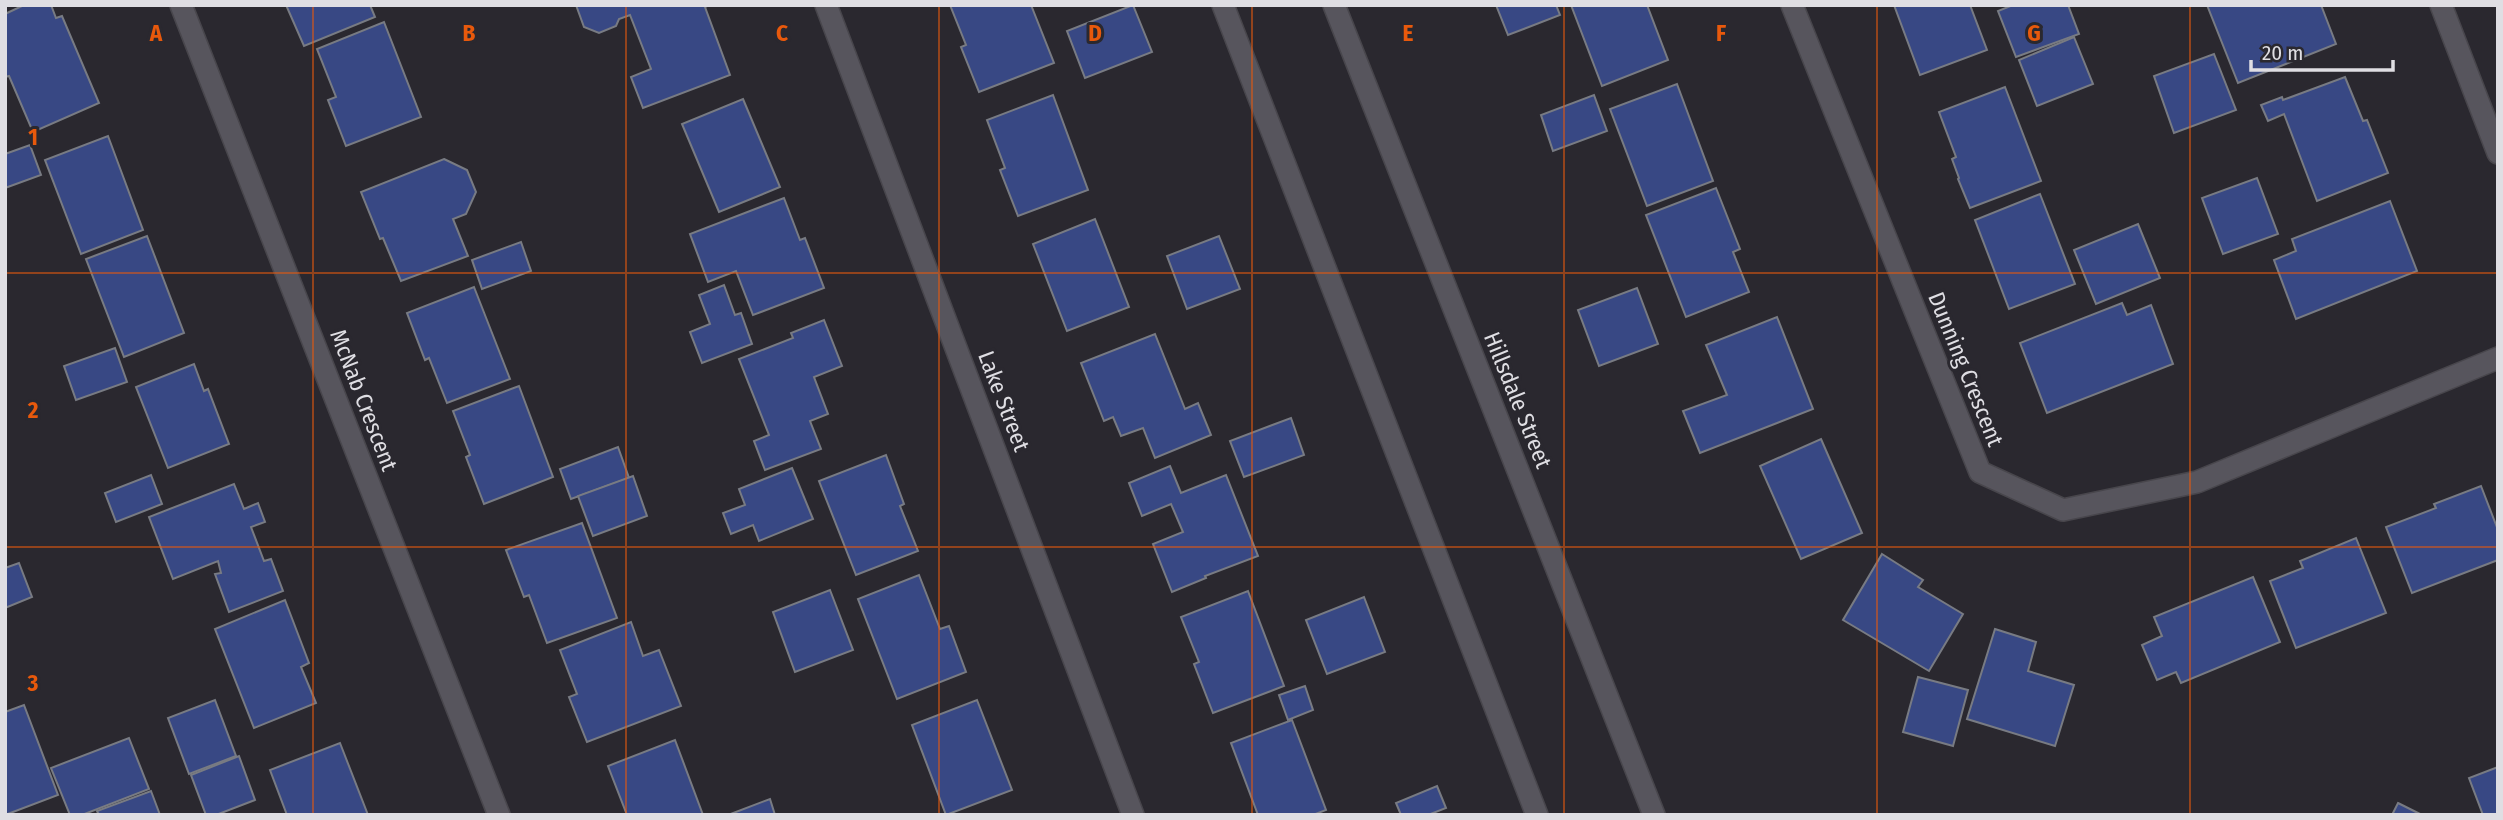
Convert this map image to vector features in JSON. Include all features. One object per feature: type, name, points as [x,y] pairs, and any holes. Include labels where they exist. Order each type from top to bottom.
[{"type":"street","name":"McNab Crescent","points":[[181,5],[499,815]]},
{"type":"street","name":"Lake Street","points":[[826,5],[1133,815]]},
{"type":"street","points":[[1223,5],[1537,815]]},
{"type":"street","name":"Hillsdale Street","points":[[1334,5],[1654,815]]},
{"type":"street","name":"Dunning Crescent","points":[[1792,5],[1980,472],[2063,510],[2197,482],[2498,358]]},
{"type":"street","points":[[2441,5],[2498,153]]},
{"type":"building","points":[[24,5],[51,5],[56,18],[62,16],[99,103],[33,132],[9,76],[5,77],[5,14]]},
{"type":"building","points":[[286,5],[370,5],[375,17],[304,46]]},
{"type":"building","points":[[576,5],[709,5],[705,7],[730,75],[643,108],[631,77],[651,69],[630,15],[619,19],[616,26],[599,33],[584,27]]},
{"type":"building","points":[[950,5],[1031,5],[1054,63],[979,92],[961,47],[966,45]]},
{"type":"building","points":[[1133,5],[1152,52],[1085,78],[1067,31]]},
{"type":"building","points":[[1496,5],[1556,5],[1560,15],[1508,35]]},
{"type":"building","points":[[1571,5],[1647,5],[1668,60],[1602,86]]},
{"type":"building","points":[[1894,5],[1970,5],[1987,50],[1920,75]]},
{"type":"building","points":[[2013,5],[2068,5],[2079,34],[2016,57],[1998,11]]},
{"type":"building","points":[[2207,5],[2321,5],[2336,44],[2238,83]]},
{"type":"building","points":[[384,22],[421,117],[346,146],[328,100],[336,97],[317,49]]},
{"type":"building","points":[[2074,37],[2093,84],[2037,106],[2019,60]]},
{"type":"building","points":[[2214,54],[2236,110],[2174,133],[2154,76]]},
{"type":"building","points":[[2345,77],[2363,121],[2367,120],[2388,173],[2317,201],[2284,114],[2268,121],[2261,105],[2282,97],[2283,100]]},
{"type":"building","points":[[1677,84],[1713,181],[1647,206],[1610,109]]},
{"type":"building","points":[[2005,87],[2041,181],[1970,208],[1958,179],[1952,159],[1956,157],[1939,112]]},
{"type":"building","points":[[1053,95],[1088,190],[1018,216],[1000,170],[1005,168],[987,120]]},
{"type":"building","points":[[1594,95],[1607,131],[1553,151],[1541,115]]},
{"type":"building","points":[[743,99],[780,187],[719,212],[682,124]]},
{"type":"building","points":[[108,136],[143,230],[81,254],[45,160]]},
{"type":"building","points":[[30,145],[41,175],[5,188],[5,154]]},
{"type":"building","points":[[444,159],[467,170],[476,192],[466,214],[453,219],[468,256],[401,281],[361,192]]},
{"type":"building","points":[[2257,178],[2278,234],[2223,254],[2202,198]]},
{"type":"building","points":[[1716,188],[1740,249],[1733,252],[1749,292],[1686,317],[1646,215]]},
{"type":"building","points":[[2040,194],[2075,284],[2009,309],[1975,220]]},
{"type":"building","points":[[784,198],[800,240],[805,238],[824,288],[753,315],[736,271],[708,282],[690,234]]},
{"type":"building","points":[[2390,201],[2417,271],[2296,319],[2274,260],[2296,251],[2292,239]]},
{"type":"building","points":[[1095,219],[1129,307],[1067,331],[1033,244]]},
{"type":"building","points":[[2138,224],[2160,278],[2096,304],[2074,250]]},
{"type":"building","points":[[147,236],[184,333],[124,357],[86,259]]},
{"type":"building","points":[[1219,236],[1240,289],[1187,309],[1167,256]]},
{"type":"building","points":[[521,242],[531,271],[482,289],[472,260]]},
{"type":"building","points":[[724,285],[735,315],[741,313],[752,344],[702,363],[690,332],[710,324],[699,295]]},
{"type":"building","points":[[474,287],[510,379],[447,403],[429,358],[425,360],[407,313]]},
{"type":"building","points":[[1637,288],[1658,344],[1599,366],[1578,310]]},
{"type":"building","points":[[2122,303],[2127,315],[2151,305],[2173,364],[2047,413],[2020,343]]},
{"type":"building","points":[[1777,317],[1813,409],[1700,453],[1683,411],[1727,395],[1706,345]]},
{"type":"building","points":[[824,320],[842,366],[814,377],[828,414],[810,421],[821,449],[765,470],[754,441],[769,435],[739,359],[793,338],[791,333]]},
{"type":"building","points":[[1155,334],[1185,409],[1198,403],[1211,435],[1155,458],[1143,428],[1121,436],[1113,417],[1104,421],[1081,363]]},
{"type":"building","points":[[115,348],[127,382],[76,400],[64,366]]},
{"type":"building","points":[[194,364],[204,391],[208,389],[229,444],[168,468],[136,387]]},
{"type":"building","points":[[519,386],[553,477],[484,504],[466,457],[470,455],[453,411]]},
{"type":"building","points":[[1291,418],[1304,455],[1244,477],[1230,441]]},
{"type":"building","points":[[1821,439],[1862,533],[1801,559],[1760,466]]},
{"type":"building","points":[[618,447],[629,478],[571,499],[560,469]]},
{"type":"building","points":[[886,455],[904,504],[900,506],[918,551],[856,575],[819,481]]},
{"type":"building","points":[[1170,466],[1181,493],[1226,475],[1258,556],[1172,592],[1153,544],[1183,532],[1171,504],[1142,516],[1129,483]]},
{"type":"building","points":[[792,468],[813,519],[759,541],[753,525],[731,534],[723,513],[745,505],[739,489]]},
{"type":"building","points":[[151,475],[162,504],[116,522],[105,493]]},
{"type":"building","points":[[633,476],[647,516],[593,536],[578,496]]},
{"type":"building","points":[[234,484],[244,509],[258,503],[265,522],[251,527],[264,561],[271,559],[283,591],[229,612],[215,574],[221,573],[218,561],[173,579],[149,517]]},
{"type":"building","points":[[2481,486],[2498,530],[2498,560],[2412,593],[2386,527],[2436,508],[2434,504]]},
{"type":"building","points":[[582,523],[617,618],[547,643],[529,595],[524,597],[506,550]]},
{"type":"building","points":[[2356,538],[2386,613],[2296,648],[2270,581],[2303,568],[2300,561]]},
{"type":"building","points":[[1882,554],[1923,580],[1918,587],[1963,614],[1929,671],[1843,620]]},
{"type":"building","points":[[19,563],[32,597],[5,608],[5,568]]},
{"type":"building","points":[[919,575],[940,629],[949,626],[966,672],[897,699],[858,599]]},
{"type":"building","points":[[2253,577],[2280,642],[2181,683],[2176,672],[2157,680],[2142,645],[2162,636],[2154,617]]},
{"type":"building","points":[[830,590],[853,650],[795,672],[773,612]]},
{"type":"building","points":[[1248,591],[1284,686],[1213,713],[1194,664],[1199,662],[1181,617]]},
{"type":"building","points":[[1364,597],[1385,652],[1327,674],[1306,620]]},
{"type":"building","points":[[285,600],[309,663],[301,667],[316,703],[254,728],[215,629]]},
{"type":"building","points":[[631,622],[643,656],[659,650],[681,706],[587,742],[569,697],[577,694],[560,650]]},
{"type":"building","points":[[1995,629],[2036,642],[2028,671],[2074,685],[2055,746],[1967,719]]},
{"type":"building","points":[[1918,677],[1968,690],[1953,746],[1903,732]]},
{"type":"building","points":[[1305,686],[1313,710],[1288,720],[1279,695]]},
{"type":"building","points":[[215,700],[236,756],[189,774],[168,718]]},
{"type":"building","points":[[977,700],[1012,790],[946,815],[912,725]]},
{"type":"building","points":[[24,705],[58,795],[5,815],[5,712]]},
{"type":"building","points":[[1292,720],[1326,810],[1313,815],[1258,815],[1231,743]]},
{"type":"building","points":[[129,738],[149,789],[82,815],[70,815],[51,768]]},
{"type":"building","points":[[675,740],[703,815],[627,815],[608,766]]},
{"type":"building","points":[[340,743],[368,815],[287,815],[270,770]]},
{"type":"building","points":[[239,756],[255,800],[216,815],[206,815],[191,775]]},
{"type":"building","points":[[2498,767],[2498,815],[2483,815],[2469,778]]},
{"type":"building","points":[[1437,786],[1446,808],[1428,815],[1401,815],[1396,803]]},
{"type":"building","points":[[151,791],[160,815],[99,815],[97,811]]},
{"type":"building","points":[[770,799],[775,815],[728,815]]},
{"type":"building","points":[[2398,803],[2422,815],[2392,815]]}]
